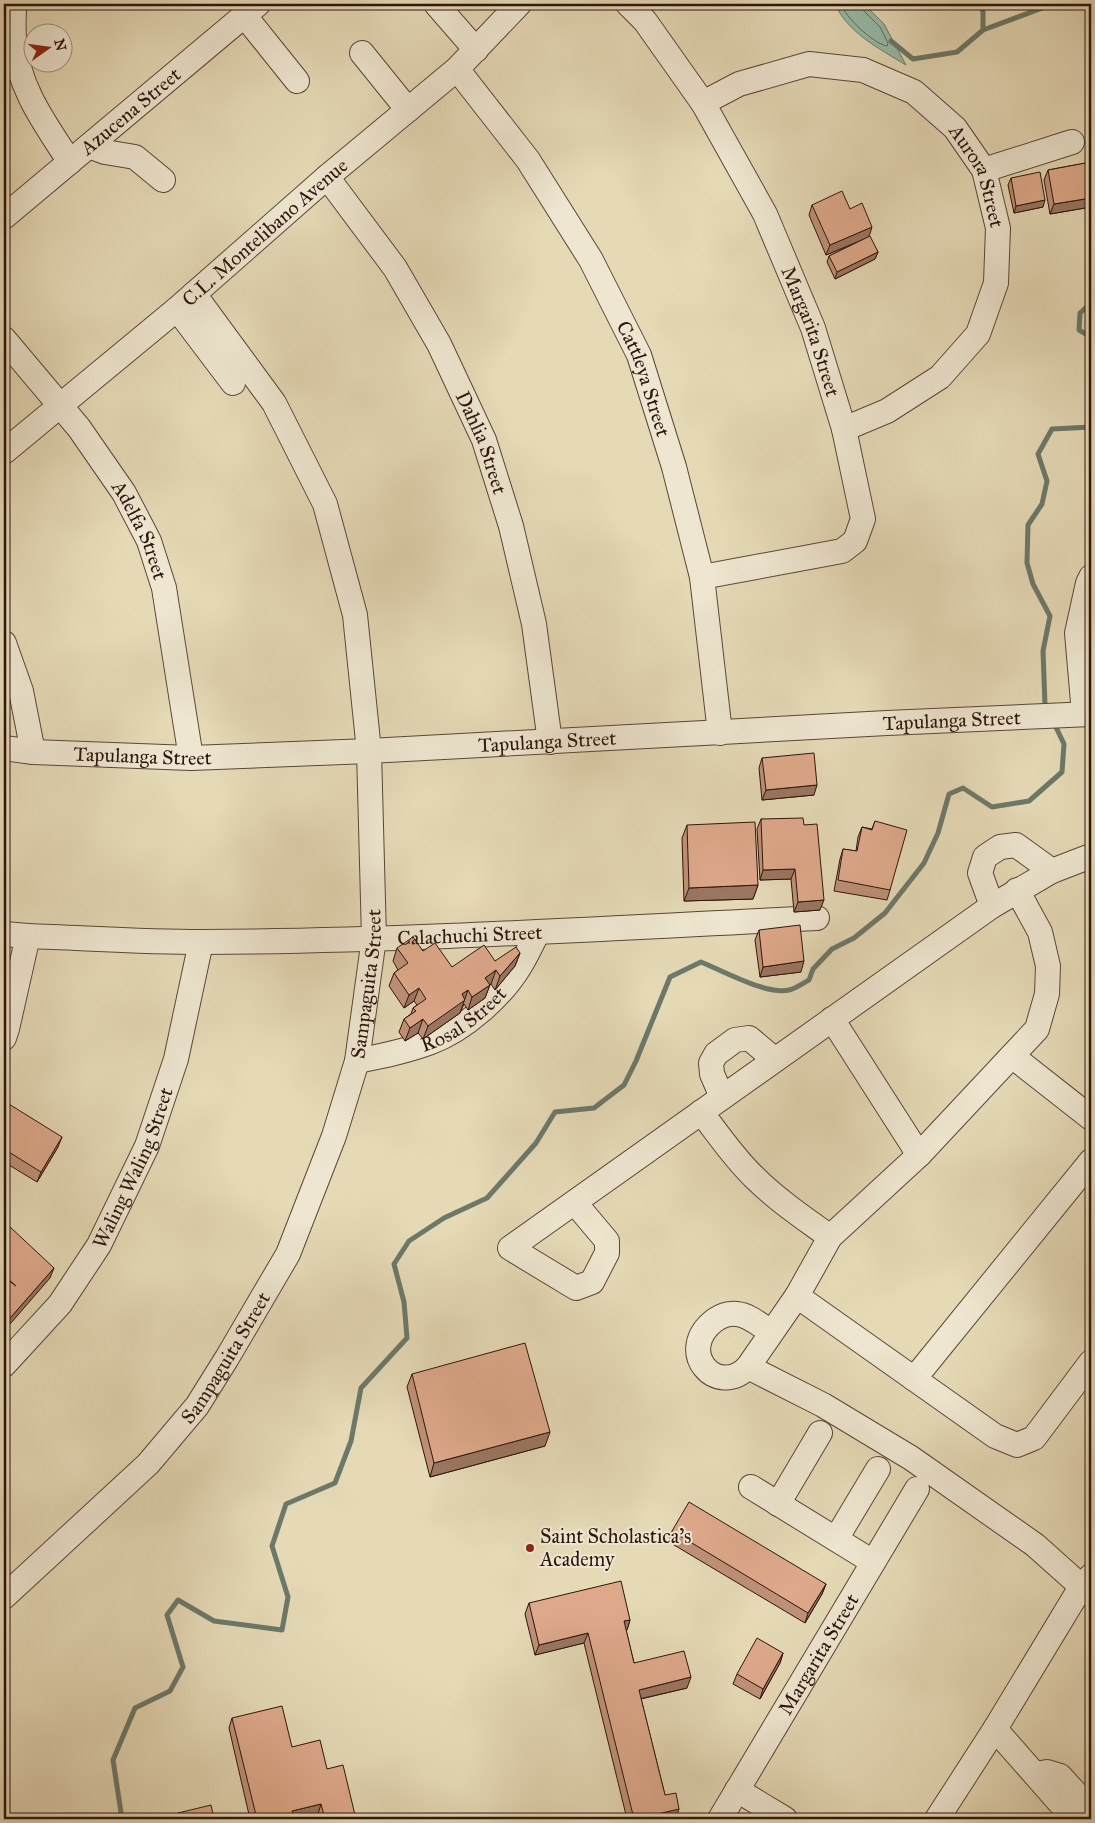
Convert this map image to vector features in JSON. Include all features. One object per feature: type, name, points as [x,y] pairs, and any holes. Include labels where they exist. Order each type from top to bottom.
[{"type":"street","points":[[14,4],[14,40],[22,78],[40,118],[70,162]]},
{"type":"street","points":[[436,4],[476,50]]},
{"type":"street","name":"C.L. Montelibano Avenue","points":[[4,452],[186,302],[327,177],[457,70],[519,4]]},
{"type":"street","name":"Margarita Street","points":[[628,4],[645,21],[703,103],[765,214],[813,328],[844,429],[863,519],[855,541],[842,551],[702,577]]},
{"type":"street","points":[[251,9],[297,81]]},
{"type":"street","name":"Azucena Street","points":[[4,217],[251,9]]},
{"type":"street","points":[[362,52],[408,110]]},
{"type":"street","name":"Aurora Street","points":[[703,103],[739,84],[809,64],[863,70],[914,92],[955,128],[984,170],[998,228],[996,283],[978,334],[940,377],[887,411],[844,429]]},
{"type":"street","name":"Cattleya Street","points":[[457,70],[533,168],[591,260],[639,355],[674,466],[702,577],[720,733]]},
{"type":"street","points":[[984,170],[1072,142]]},
{"type":"street","points":[[89,146],[105,152],[135,157],[162,180]]},
{"type":"street","name":"Dahlia Street","points":[[327,177],[395,268],[439,344],[484,440],[511,526],[534,624],[550,742]]},
{"type":"street","points":[[186,302],[232,383]]},
{"type":"street","name":"Sampaguita Street","points":[[8,1584],[148,1464],[197,1406],[288,1254],[334,1136],[357,1061],[374,938],[370,751],[355,615],[325,504],[274,403],[186,302]]},
{"type":"street","name":"Adelfa Street","points":[[4,339],[79,428],[124,493],[149,541],[164,588],[191,758]]},
{"type":"street","points":[[1087,714],[1077,633],[1091,577]]},
{"type":"street","points":[[4,643],[21,690],[33,752]]},
{"type":"street","name":"Tapulanga Street","points":[[4,748],[33,752],[191,758],[550,742],[887,722],[1087,714]]},
{"type":"street","points":[[992,906],[980,873],[985,857],[1000,846],[1016,844],[1052,871]]},
{"type":"street","points":[[575,1203],[774,1059],[992,906],[1052,871],[1091,856]]},
{"type":"street","points":[[771,1332],[736,1313],[721,1316],[708,1326],[700,1338],[697,1352],[702,1365],[715,1375],[729,1378],[742,1373],[797,1296],[830,1237],[919,1155],[1036,1028],[1047,994],[1048,966],[1040,932],[1017,890]]},
{"type":"street","name":"Calachuchi Street","points":[[4,934],[201,942],[538,932],[817,918]]},
{"type":"street","name":"Rosal Street","points":[[357,1061],[396,1054],[433,1042],[467,1022],[496,997],[520,967],[538,932]]},
{"type":"street","points":[[4,1038],[8,1029],[28,936]]},
{"type":"street","name":"Waling Waling Street","points":[[4,1365],[60,1304],[99,1245],[147,1146],[176,1059],[201,942]]},
{"type":"street","points":[[832,1019],[919,1155]]},
{"type":"street","points":[[722,1097],[712,1074],[711,1063],[716,1054],[735,1040],[748,1038],[774,1059]]},
{"type":"street","points":[[1012,1056],[1091,1118]]},
{"type":"street","points":[[701,1112],[732,1153],[755,1178],[790,1208],[830,1237]]},
{"type":"street","points":[[914,1380],[1091,1161]]},
{"type":"street","points":[[797,1296],[995,1436],[1017,1445],[1034,1438],[1091,1362]]},
{"type":"street","points":[[748,1367],[823,1405],[911,1458],[1035,1545],[1088,1586],[937,1819]]},
{"type":"street","points":[[778,1504],[820,1433]]},
{"type":"street","points":[[836,1540],[878,1469]]},
{"type":"street","points":[[751,1487],[873,1562]]},
{"type":"street","name":"Margarita Street","points":[[720,1819],[917,1489]]},
{"type":"street","points":[[995,1728],[1074,1819]]},
{"type":"street","points":[[1035,1774],[1047,1772],[1060,1776],[1091,1810]]},
{"type":"street","points":[[737,1790],[785,1819]]},
{"type":"water","points":[[835,4],[864,4],[884,24],[906,65],[856,32],[848,24]]},
{"type":"building","points":[[1091,162],[1091,198],[1054,204],[1048,170]]},
{"type":"building","points":[[1040,172],[1045,200],[1016,206],[1011,178]]},
{"type":"building","points":[[842,191],[850,209],[862,203],[872,227],[830,245],[812,205]]},
{"type":"building","points":[[870,236],[878,252],[837,272],[829,256]]},
{"type":"building","points":[[814,753],[817,785],[766,790],[762,758]]},
{"type":"building","points":[[803,818],[804,825],[817,824],[824,900],[798,902],[795,869],[763,870],[761,819]]},
{"type":"building","points":[[875,821],[907,830],[890,890],[838,880],[843,849],[857,851],[862,827],[872,830]]},
{"type":"building","points":[[755,822],[758,885],[689,888],[687,825]]},
{"type":"building","points":[[800,925],[804,961],[763,967],[759,930]]},
{"type":"building","points":[[413,937],[423,951],[435,943],[452,967],[484,945],[495,961],[516,947],[520,953],[500,976],[496,970],[485,978],[490,985],[472,997],[468,990],[462,994],[465,1000],[428,1026],[423,1019],[410,1028],[404,1019],[416,1011],[413,1008],[426,999],[419,988],[409,995],[394,973],[408,963],[397,948]]},
{"type":"building","points":[[4,1101],[62,1137],[41,1172],[4,1149]]},
{"type":"building","points":[[9,1226],[54,1268],[4,1325],[4,1277],[16,1286],[4,1275],[4,1232]]},
{"type":"building","points":[[525,1343],[550,1432],[434,1463],[412,1374]]},
{"type":"building","points":[[689,1502],[826,1584],[808,1613],[672,1531]]},
{"type":"building","points":[[621,1581],[630,1620],[624,1621],[634,1663],[684,1651],[691,1677],[639,1690],[665,1795],[676,1793],[679,1809],[636,1819],[634,1819],[588,1633],[539,1645],[529,1603]]},
{"type":"building","points":[[757,1638],[783,1653],[763,1689],[737,1674]]},
{"type":"building","points":[[282,1706],[292,1747],[320,1740],[327,1769],[343,1765],[356,1819],[325,1819],[321,1804],[292,1811],[294,1819],[257,1819],[232,1718]]},
{"type":"building","points":[[211,1805],[214,1819],[179,1819],[178,1813]]},
{"type":"waterway","points":[[981,4],[983,30]]},
{"type":"waterway","points":[[891,41],[913,59],[957,52],[983,30],[1053,4]]},
{"type":"waterway","points":[[1069,4],[1091,9]]},
{"type":"waterway","points":[[1091,303],[1080,313],[1079,330],[1091,337]]},
{"type":"waterway","points":[[1047,709],[1045,705],[1043,651],[1050,616],[1033,584],[1027,563],[1028,525],[1042,504],[1047,481],[1038,454],[1052,429],[1091,427]]},
{"type":"waterway","points":[[122,1819],[113,1760],[135,1708],[170,1691],[183,1667],[167,1615],[178,1600],[214,1621],[282,1630],[288,1597],[272,1546],[286,1504],[335,1483],[351,1441],[361,1388],[407,1338],[404,1302],[394,1264],[409,1241],[444,1218],[487,1198],[536,1143],[555,1112],[594,1108],[624,1085],[636,1061],[670,977],[701,962],[757,986],[780,991],[789,990],[809,980],[813,969],[832,949],[854,938],[885,913],[924,863],[938,833],[949,794],[963,788],[992,807],[1029,801],[1062,772],[1064,744],[1054,723]]},
{"type":"place","name":"Saint Scholastica's Academy","points":[[530,1548]]}]
